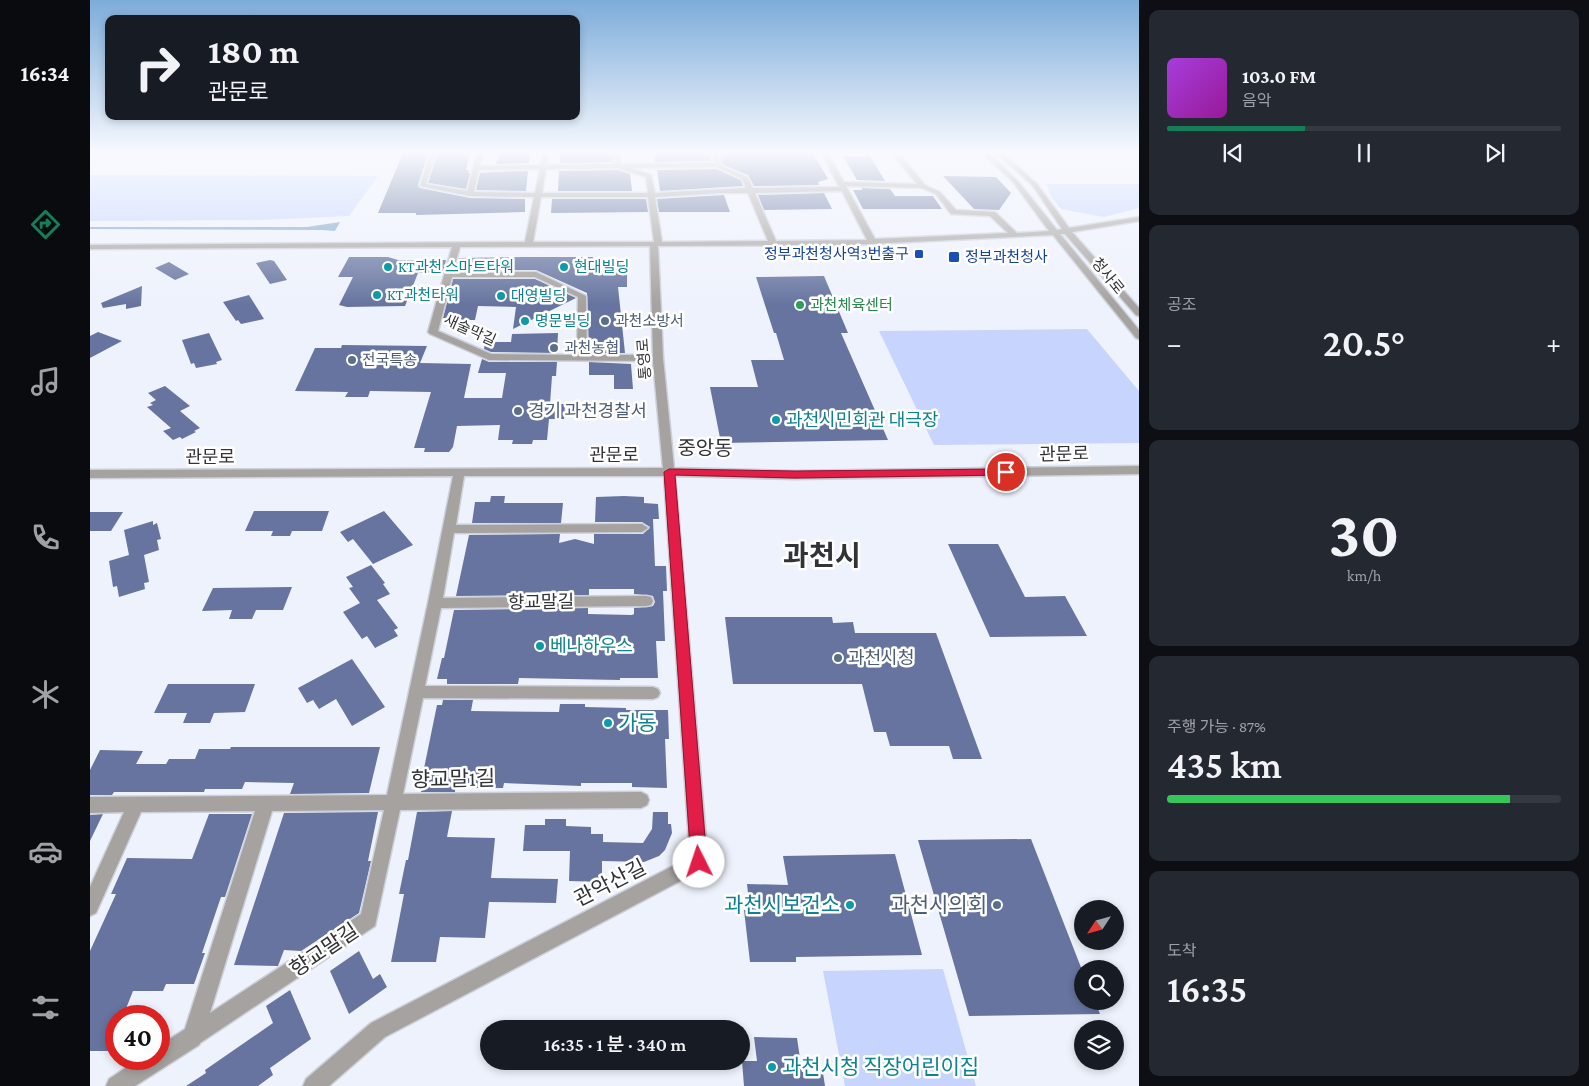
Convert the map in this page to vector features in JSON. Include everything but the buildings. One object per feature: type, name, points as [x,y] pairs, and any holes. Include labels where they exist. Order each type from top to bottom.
[{"type":"street","points":[[528,246],[536,204]]},
{"type":"street","name":"통영로","points":[[654,204],[658,358],[669,472]]},
{"type":"street","points":[[756,204],[773,243]]},
{"type":"street","points":[[852,204],[872,242]]},
{"type":"street","points":[[947,204],[954,212],[992,214],[1015,236]]},
{"type":"street","name":"청사로","points":[[1032,204],[1139,336]]},
{"type":"street","name":"청사로","points":[[1048,204],[1068,232],[1139,313]]},
{"type":"street","points":[[90,247],[528,246],[872,242],[1055,234],[1139,219]]},
{"type":"street","name":"새술막길","points":[[456,246],[433,332],[489,357],[658,358]]},
{"type":"street","points":[[448,275],[536,274],[582,296],[582,358]]},
{"type":"street","name":"관문로","points":[[90,474],[669,472],[795,475],[1139,470]]},
{"type":"street","name":"관악산길","points":[[313,1086],[378,1030],[699,862],[669,472]]},
{"type":"street","name":"향교말길","points":[[116,1086],[192,1038],[369,920],[450,529],[459,474]]},
{"type":"street","points":[[450,529],[642,528]]},
{"type":"street","name":"향교말길","points":[[435,603],[646,601]]},
{"type":"street","points":[[417,692],[653,693]]},
{"type":"street","name":"향교말1길","points":[[90,805],[641,800]]},
{"type":"street","points":[[192,1038],[266,803]]},
{"type":"street","points":[[90,907],[136,804]]},
{"type":"shaded area","points":[[90,204],[358,204],[349,216],[261,220],[90,221]]},
{"type":"shaded area","points":[[1057,204],[1139,204],[1139,208],[1104,217],[1061,209]]},
{"type":"shaded area","points":[[340,222],[335,231],[90,229],[90,227],[307,227]]},
{"type":"shaded area","points":[[1087,329],[1139,391],[1139,443],[934,445],[879,331]]},
{"type":"shaded area","points":[[943,969],[976,1086],[845,1086],[823,971]]},
{"type":"place","name":"정부과천청사역3번출구","points":[[919,254]]},
{"type":"place","name":"정부과천청사","points":[[954,257]]},
{"type":"place","name":"KT과천 스마트타워","points":[[388,267]]},
{"type":"place","name":"현대빌딩","points":[[564,267]]},
{"type":"place","name":"KT과천타워","points":[[377,295]]},
{"type":"place","name":"대영빌딩","points":[[501,296]]},
{"type":"place","name":"과천체육센터","points":[[800,305]]},
{"type":"place","name":"명문빌딩","points":[[525,321]]},
{"type":"place","name":"과천소방서","points":[[605,321]]},
{"type":"place","name":"과천농협","points":[[554,348]]},
{"type":"place","name":"전국특송","points":[[352,360]]},
{"type":"place","name":"경기 과천경찰서","points":[[518,411]]},
{"type":"place","name":"과천시민회관 대극장","points":[[776,420]]},
{"type":"place","name":"베나하우스","points":[[540,646]]},
{"type":"place","name":"과천시청","points":[[838,658]]},
{"type":"place","name":"가동","points":[[608,723]]},
{"type":"place","name":"과천시보건소","points":[[850,905]]},
{"type":"place","name":"과천시의회","points":[[997,905]]},
{"type":"place","name":"과천시청 직장어린이집","points":[[772,1067]]},
{"type":"district","name":"중앙동","points":[[705,448]]},
{"type":"district","name":"과천시","points":[[822,555]]},
{"type":"route","points":[[699,862],[669,472],[795,475],[1006,472]]}]
